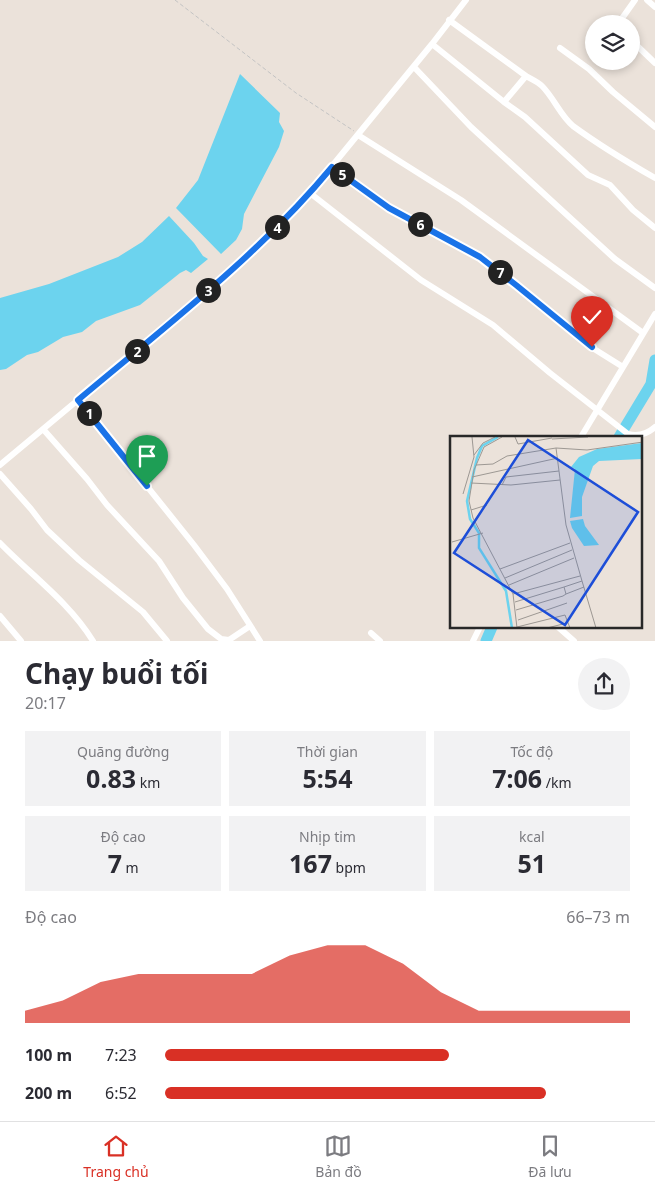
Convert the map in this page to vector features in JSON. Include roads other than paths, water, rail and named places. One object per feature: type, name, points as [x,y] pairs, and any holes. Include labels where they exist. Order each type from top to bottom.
[{"type":"street","points":[[0,466],[244,260],[310,193],[466,0]]},
{"type":"street","points":[[624,15],[635,0]]},
{"type":"street","points":[[647,0],[655,7]]},
{"type":"street","points":[[449,20],[541,85],[551,97],[558,110],[572,125],[655,178]]},
{"type":"street","points":[[432,44],[525,117],[588,175],[610,185],[633,210],[655,228]]},
{"type":"street","points":[[560,48],[589,69],[655,127]]},
{"type":"street","points":[[640,49],[655,63]]},
{"type":"street","points":[[414,66],[471,127],[615,259],[655,288]]},
{"type":"street","points":[[504,102],[526,76]]},
{"type":"street","points":[[358,134],[461,200],[643,334]]},
{"type":"street","points":[[332,167],[389,208],[480,257],[592,347],[623,367]]},
{"type":"street","points":[[310,193],[421,280],[493,325],[628,434],[643,434],[655,426]]},
{"type":"street","points":[[582,436],[655,314]]},
{"type":"street","points":[[78,400],[194,545],[227,589],[260,641]]},
{"type":"street","points":[[43,429],[111,511],[158,562],[208,629],[221,639],[229,640],[250,626]]},
{"type":"street","points":[[0,474],[47,530],[79,560],[143,612],[167,641]]},
{"type":"street","points":[[0,543],[60,600],[93,641]]},
{"type":"street","points":[[0,616],[21,641]]},
{"type":"street","points":[[473,641],[480,628]]},
{"type":"street","points":[[559,628],[574,641]]},
{"type":"street","points":[[371,633],[380,641]]},
{"type":"water","points":[[240,74],[280,113],[279,122],[284,131],[279,147],[244,214],[242,229],[236,240],[221,254],[176,208],[198,180]]},
{"type":"water","points":[[169,216],[194,243],[203,256],[208,259],[191,273],[186,270],[180,273],[140,305],[96,321],[82,332],[63,337],[38,352],[27,355],[6,369],[0,370],[0,298],[49,284],[118,257],[142,242]]},
{"type":"waterway","points":[[620,436],[651,384],[655,360]]},
{"type":"waterway","points":[[486,641],[492,628]]}]
